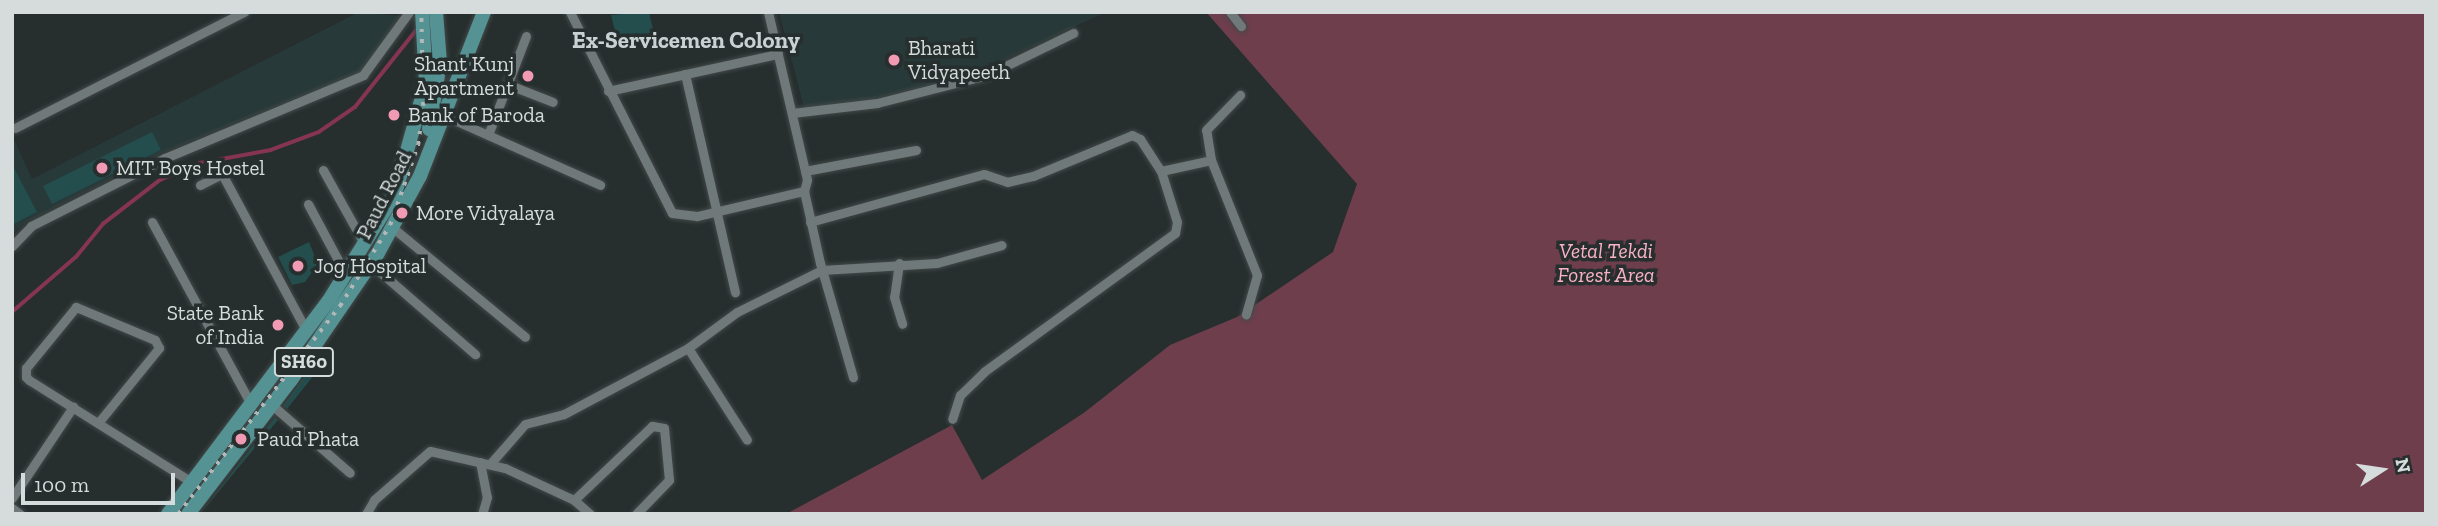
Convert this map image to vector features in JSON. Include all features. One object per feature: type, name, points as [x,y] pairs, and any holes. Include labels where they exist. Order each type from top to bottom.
[{"type":"main road","name":"Paud Road","points":[[168,514],[307,332],[346,275],[395,194],[413,142],[426,83],[431,44],[422,12]]},
{"type":"main road","points":[[436,12],[431,44],[466,59]]},
{"type":"main road","name":"Paud Road","points":[[188,514],[272,405],[371,264],[393,228],[443,115],[484,12]]},
{"type":"street","points":[[15,128],[244,12]]},
{"type":"street","points":[[12,246],[31,226],[165,158],[363,75],[410,12]]},
{"type":"street","points":[[570,12],[664,205],[681,217],[716,212],[804,191]]},
{"type":"street","points":[[768,12],[805,171],[804,191],[810,222],[853,377]]},
{"type":"street","points":[[1230,12],[1241,26]]},
{"type":"street","points":[[792,113],[877,103],[987,75],[1073,33]]},
{"type":"street","points":[[488,135],[526,36]]},
{"type":"street","points":[[608,91],[778,54]]},
{"type":"street","points":[[685,74],[735,292]]},
{"type":"street","points":[[507,84],[552,102]]},
{"type":"street","points":[[1240,95],[1206,130],[1211,160],[1257,275],[1246,314]]},
{"type":"street","points":[[443,115],[600,185]]},
{"type":"street","points":[[810,222],[984,174],[1007,182],[1033,176],[1132,135],[1161,171],[1177,222],[1175,233],[984,372],[960,395],[952,419]]},
{"type":"street","points":[[805,171],[916,150]]},
{"type":"street","points":[[1161,171],[1211,160]]},
{"type":"street","points":[[323,170],[365,244]]},
{"type":"street","points":[[200,185],[222,174],[307,332]]},
{"type":"street","points":[[308,204],[346,275]]},
{"type":"street","points":[[152,222],[252,406]]},
{"type":"street","points":[[393,228],[526,337]]},
{"type":"street","points":[[490,464],[525,424],[564,414],[688,348],[737,312],[822,270],[898,263],[937,263],[1002,245]]},
{"type":"street","points":[[898,263],[894,297],[902,324]]},
{"type":"street","points":[[371,264],[475,354]]},
{"type":"street","points":[[98,424],[159,348],[155,340],[79,307],[69,309],[24,371],[98,424],[192,483]]},
{"type":"street","points":[[688,348],[747,440]]},
{"type":"street","points":[[272,405],[350,472]]},
{"type":"street","points":[[12,498],[73,407]]},
{"type":"street","points":[[574,500],[652,426],[664,428],[669,480],[636,514]]},
{"type":"street","points":[[366,514],[374,500],[430,451],[490,464],[574,500],[590,514]]},
{"type":"street","points":[[480,462],[487,497],[482,514]]},
{"type":"street","points":[[12,508],[20,514]]},
{"type":"shaded area","points":[[359,12],[401,16],[360,72],[161,153],[26,222],[12,234],[12,135],[32,179]]},
{"type":"shaded area","name":"Bharati Vidyapeeth","points":[[779,12],[1106,12],[968,76],[806,115]]},
{"type":"green space","name":"Vetal Tekdi Forest Area","points":[[1206,12],[2426,12],[2426,514],[786,514],[952,425],[982,480],[1085,412],[1170,345],[1237,317],[1333,252],[1357,184]]},
{"type":"building","points":[[649,12],[654,34],[618,44],[611,15]]},
{"type":"building","name":"MIT Boys Hostel","points":[[152,132],[161,150],[52,204],[43,186]]},
{"type":"building","points":[[12,164],[37,212],[12,225]]},
{"type":"building","name":"Jog Hospital","points":[[309,242],[318,264],[305,282],[292,285],[278,257]]},
{"type":"building","points":[[316,360],[322,365],[287,409],[283,406]]},
{"type":"building","points":[[275,417],[278,420],[200,514]]},
{"type":"waterway","points":[[12,312],[76,257],[103,224],[160,180],[200,163],[271,150],[319,132],[355,107],[418,28]]},
{"type":"railway","points":[[178,514],[340,306],[390,225],[418,145],[423,106],[421,12]]},
{"type":"place","name":"Bharati Vidyapeeth","points":[[894,60]]},
{"type":"place","name":"Shant Kunj Apartment","points":[[528,76]]},
{"type":"place","name":"Bank of Baroda","points":[[394,115]]},
{"type":"place","name":"MIT Boys Hostel","points":[[102,168]]},
{"type":"place","name":"More Vidyalaya","points":[[402,213]]},
{"type":"place","name":"Jog Hospital","points":[[298,266]]},
{"type":"place","name":"State Bank of India","points":[[278,325]]},
{"type":"place","name":"Paud Phata","points":[[241,439]]},
{"type":"district","name":"Ex-Servicemen Colony","points":[[686,40]]}]
